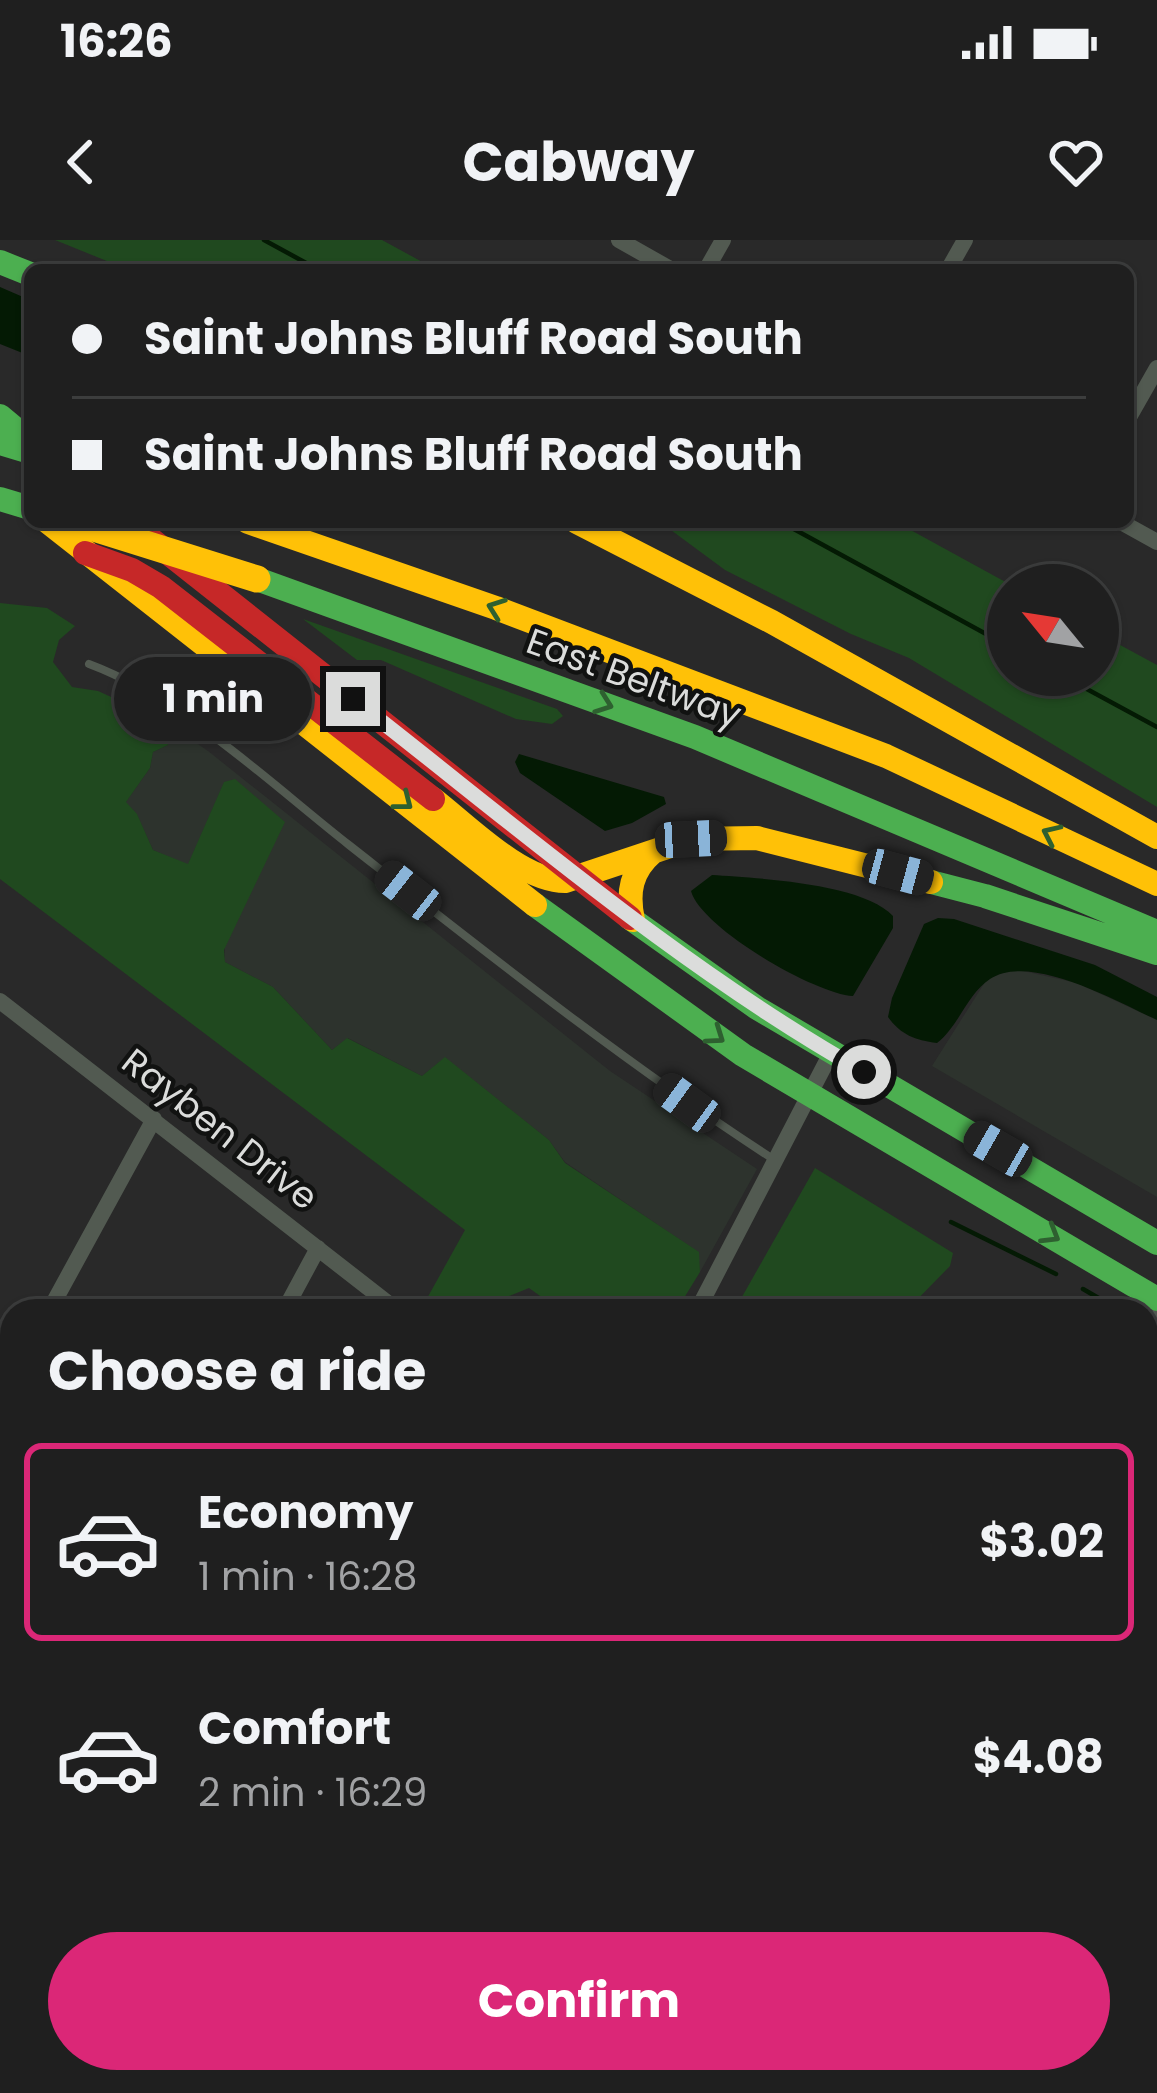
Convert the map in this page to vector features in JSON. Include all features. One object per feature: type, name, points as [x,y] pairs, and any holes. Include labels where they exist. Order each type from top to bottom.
[{"type":"main road","points":[[0,416],[24,436]]},
{"type":"main road","points":[[0,482],[24,503]]},
{"type":"main road","points":[[55,528],[567,928],[743,1055],[1157,1299]]},
{"type":"main road","name":"East Beltway","points":[[94,528],[257,579],[695,736],[1157,932]]},
{"type":"main road","points":[[137,528],[633,920],[757,1008],[1157,1243]]},
{"type":"main road","name":"East Beltway","points":[[265,528],[496,608],[886,756],[1157,884]]},
{"type":"main road","points":[[589,528],[772,622],[1157,837]]},
{"type":"main road","points":[[86,553],[161,586],[525,870],[552,881],[580,877],[659,847],[726,837],[800,847],[985,896],[1157,953]]},
{"type":"main road","points":[[633,920],[628,894],[633,874],[659,847]]},
{"type":"street","points":[[619,240],[662,264]]},
{"type":"street","points":[[1134,408],[1157,368]]},
{"type":"street","name":"Rayben Drive","points":[[0,1001],[383,1299]]},
{"type":"street","points":[[703,1299],[831,1053]]},
{"type":"street","points":[[56,1299],[154,1119]]},
{"type":"street","points":[[290,1299],[318,1248]]},
{"type":"lane","points":[[89,664],[121,676],[208,734],[543,998],[687,1103],[775,1160]]},
{"type":"shaded area","points":[[0,287],[24,297],[24,354],[0,344]]},
{"type":"shaded area","points":[[166,722],[610,1071],[757,1169],[700,1272],[698,1252],[565,1162],[549,1140],[445,1058],[422,1076],[348,1038],[332,1050],[273,987],[225,962],[224,783],[188,865],[153,850],[137,815],[125,803],[150,768],[153,752],[168,745]]},
{"type":"shaded area","points":[[519,754],[664,797],[666,804],[632,823],[605,831],[520,773],[515,762]]},
{"type":"shaded area","points":[[712,875],[808,884],[858,896],[893,916],[893,928],[853,996],[836,992],[788,972],[715,923],[691,891]]},
{"type":"shaded area","points":[[938,918],[954,919],[1095,965],[1157,997],[1157,1020],[1050,975],[1007,972],[982,985],[937,1043],[909,1036],[888,1017],[892,998],[924,924]]},
{"type":"shaded area","points":[[1014,969],[1077,983],[1157,1020],[1157,1197],[932,1066],[987,979]]},
{"type":"green space","points":[[55,240],[382,240],[426,264],[114,264]]},
{"type":"green space","points":[[668,528],[907,528],[987,572],[987,696],[1119,696],[1119,644],[1157,665],[1157,807],[909,658],[725,570]]},
{"type":"green space","points":[[0,603],[47,608],[75,626],[59,640],[53,662],[72,687],[98,691],[166,722],[168,745],[153,752],[150,768],[126,802],[137,814],[153,850],[188,864],[224,782],[235,779],[285,822],[224,950],[225,962],[273,987],[332,1050],[347,1038],[422,1076],[445,1057],[549,1140],[565,1163],[699,1252],[700,1272],[683,1299],[544,1299],[529,1288],[502,1299],[427,1299],[465,1230],[0,879]]},
{"type":"green space","points":[[303,619],[557,709],[563,716],[552,724],[516,719],[381,660],[357,660]]},
{"type":"green space","points":[[815,1168],[953,1253],[950,1266],[918,1299],[741,1299]]},
{"type":"waterway","points":[[264,240],[308,264]]},
{"type":"waterway","points":[[792,528],[987,635]]},
{"type":"waterway","points":[[1100,696],[1157,727]]},
{"type":"waterway","points":[[951,1222],[1056,1274]]},
{"type":"waterway","points":[[1083,1289],[1100,1299]]},
{"type":"traffic: fast","points":[[0,262],[24,272]]},
{"type":"traffic: fast","points":[[0,416],[24,436]]},
{"type":"traffic: fast","points":[[0,443],[24,450]]},
{"type":"traffic: fast","points":[[0,499],[24,506]]},
{"type":"traffic: fast","points":[[257,579],[695,737],[1157,932]]},
{"type":"traffic: fast","points":[[931,882],[1157,953]]},
{"type":"traffic: fast","points":[[535,905],[743,1055],[1157,1299]]},
{"type":"traffic: fast","points":[[630,918],[757,1008],[1157,1243]]},
{"type":"traffic: slow","points":[[56,528],[535,905]]},
{"type":"traffic: slow","points":[[94,528],[257,579]]},
{"type":"traffic: slow","points":[[265,528],[496,608],[886,756],[1157,884]]},
{"type":"traffic: slow","points":[[589,528],[772,622],[1157,837]]},
{"type":"traffic: slow","points":[[433,799],[495,850],[548,879],[565,881],[691,839],[757,838],[931,882]]},
{"type":"traffic: slow","points":[[633,920],[632,883],[653,852]]},
{"type":"traffic: jam","points":[[137,528],[630,918]]},
{"type":"traffic: jam","points":[[85,553],[132,570],[161,587],[433,799]]},
{"type":"route","points":[[353,699],[633,920],[757,1008],[864,1072]]}]
